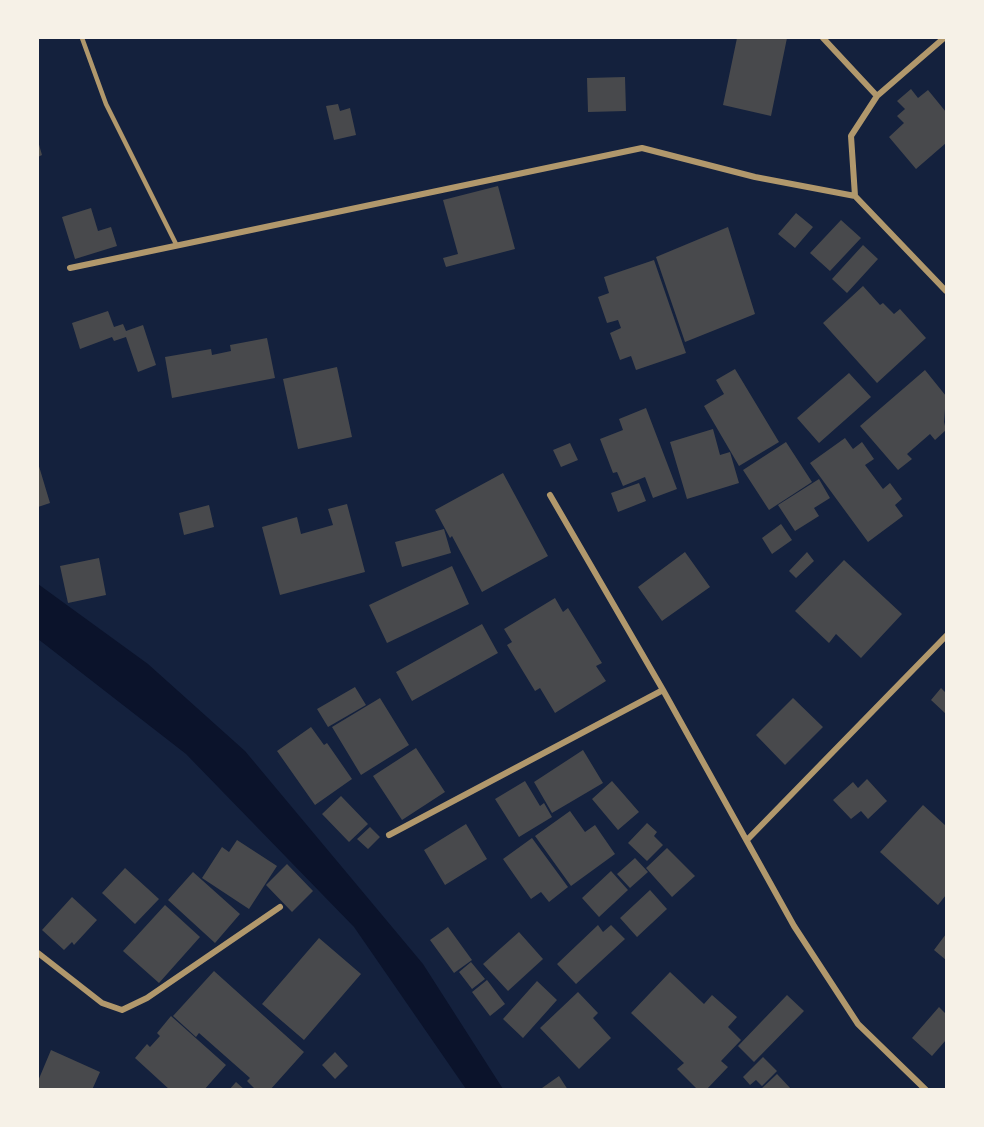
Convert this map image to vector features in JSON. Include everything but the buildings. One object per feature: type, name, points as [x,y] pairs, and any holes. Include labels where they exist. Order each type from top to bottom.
[{"type":"street","points":[[823,38],[877,96]]},
{"type":"street","points":[[855,196],[851,136],[877,96],[944,38]]},
{"type":"street","points":[[70,268],[642,148],[755,177],[855,196],[946,291]]},
{"type":"street","points":[[550,495],[663,690],[794,926],[858,1024],[926,1089]]},
{"type":"street","points":[[747,840],[946,636]]},
{"type":"street","points":[[389,835],[663,690]]},
{"type":"street","points":[[38,953],[102,1003],[122,1010],[147,998],[280,907]]},
{"type":"lane","points":[[82,38],[106,104],[176,244]]},
{"type":"water","points":[[38,584],[148,664],[245,751],[423,964],[503,1089],[466,1089],[354,927],[186,754],[38,639]]}]
